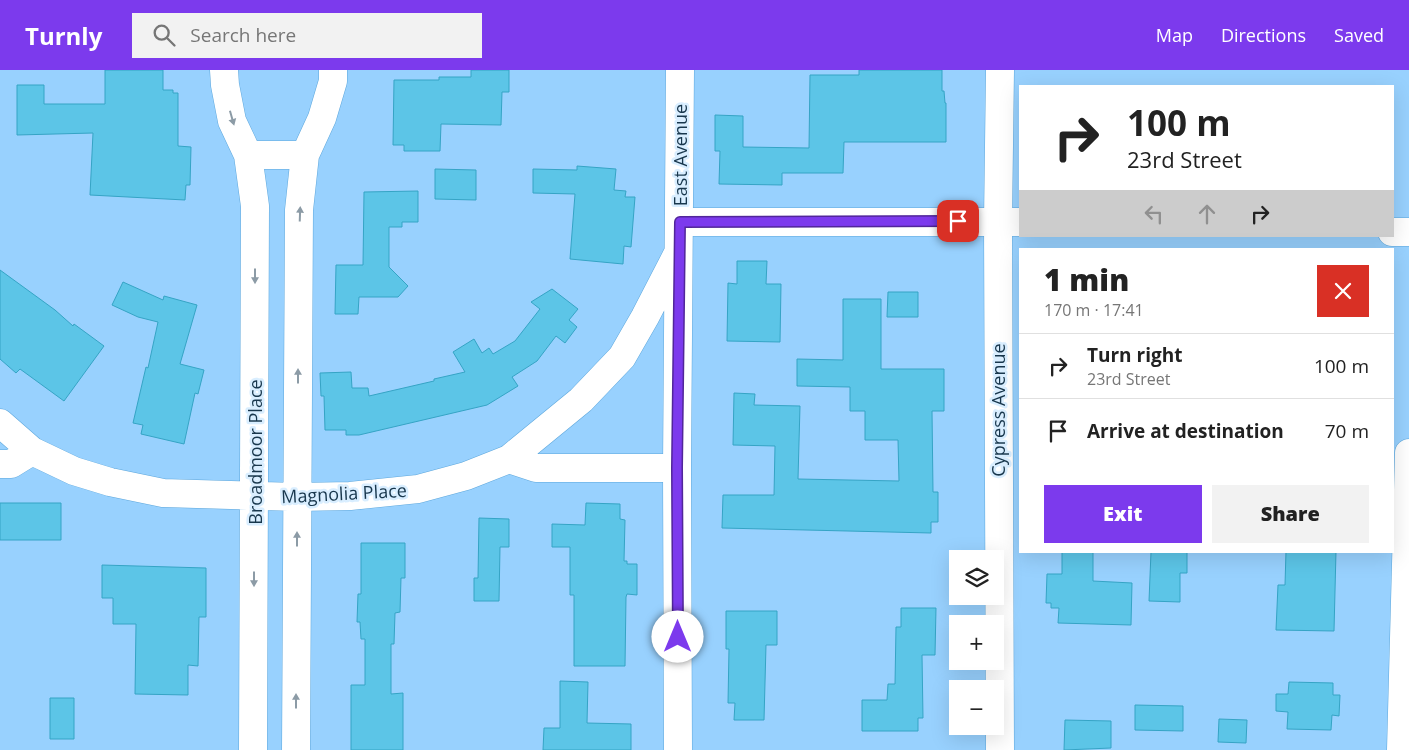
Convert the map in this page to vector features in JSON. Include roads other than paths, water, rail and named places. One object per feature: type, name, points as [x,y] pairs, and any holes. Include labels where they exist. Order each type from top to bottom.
[{"type":"street","name":"Broadmoor Place","points":[[224,70],[224,85],[232,121],[248,154],[255,206],[255,496],[252,750]]},
{"type":"street","points":[[296,750],[299,210],[305,155],[322,118],[333,70]]},
{"type":"street","name":"East Avenue","points":[[678,750],[677,468],[680,70]]},
{"type":"street","name":"Cypress Avenue","points":[[1000,70],[1009,222],[1000,750]]},
{"type":"street","points":[[248,154],[305,155]]},
{"type":"street","points":[[680,222],[1009,222]]},
{"type":"street","points":[[1394,232],[1409,232]]},
{"type":"street","name":"Magnolia Place","points":[[0,423],[32,451],[74,471],[110,482],[163,493],[297,497],[350,496],[418,489],[466,476],[509,460],[581,400],[622,357],[680,251]]},
{"type":"street","points":[[0,464],[11,464],[32,451]]},
{"type":"street","points":[[1401,750],[1409,453]]},
{"type":"street","points":[[509,460],[536,468],[677,468]]}]
